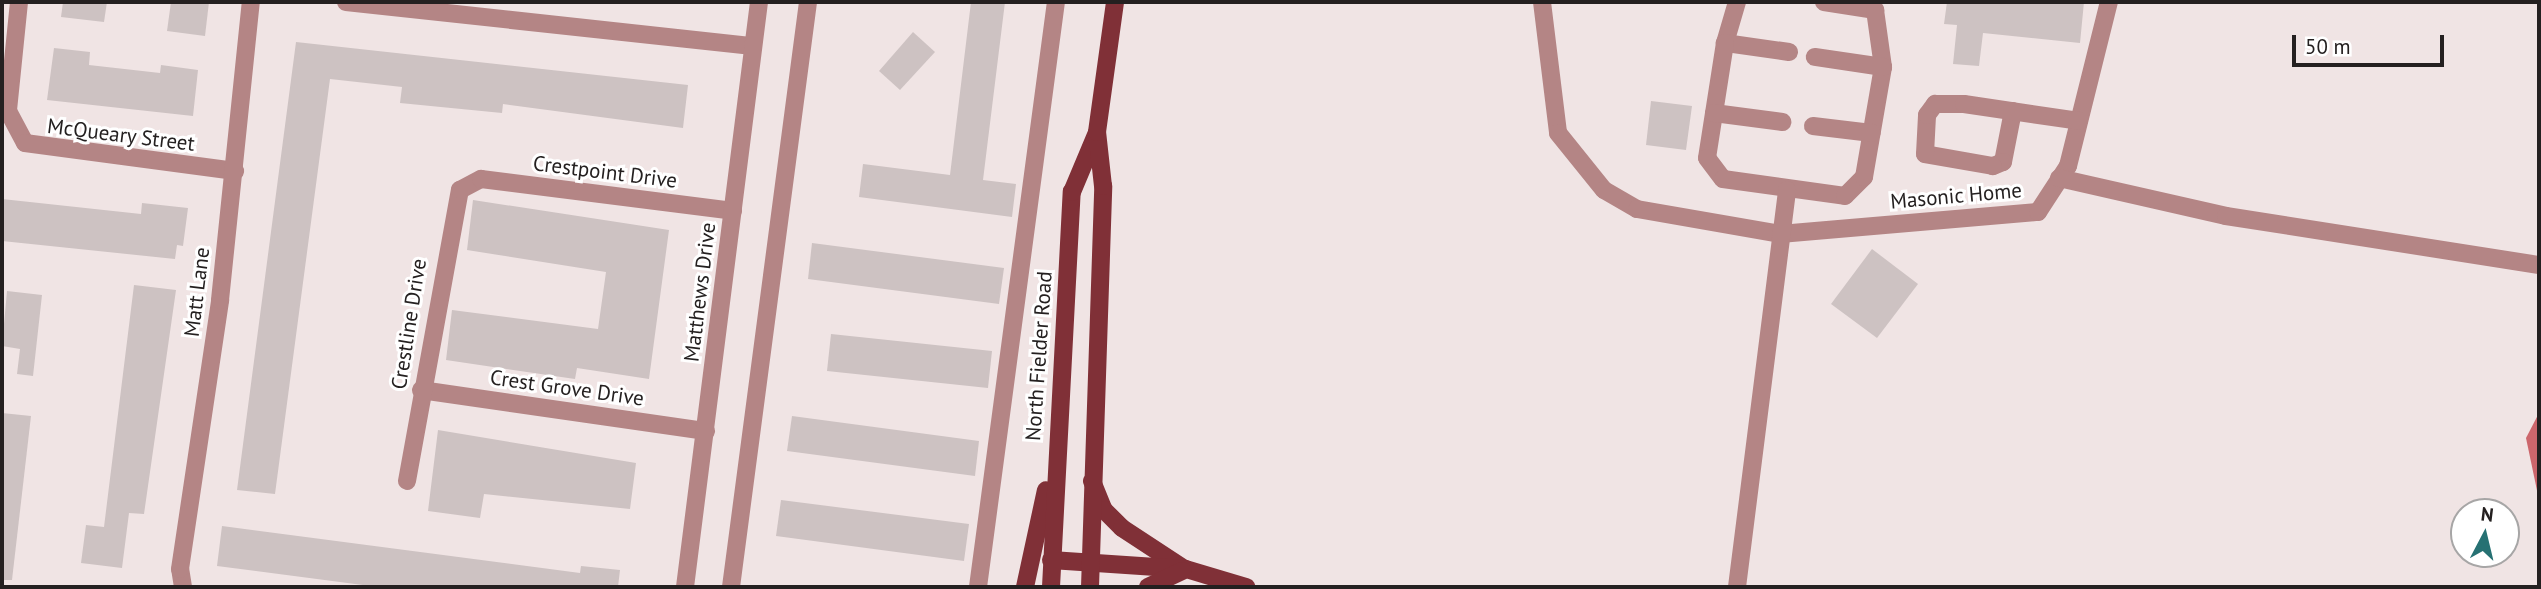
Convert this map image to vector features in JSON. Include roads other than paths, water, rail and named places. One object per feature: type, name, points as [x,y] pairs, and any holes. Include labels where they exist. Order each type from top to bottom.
[{"type":"main road","name":"North Fielder Road","points":[[1090,587],[1090,477],[1103,187],[1097,132],[1115,2]]},
{"type":"main road","name":"North Fielder Road","points":[[1051,587],[1055,453],[1072,192],[1097,132]]},
{"type":"main road","points":[[1025,587],[1055,453]]},
{"type":"main road","points":[[1090,477],[1104,510],[1122,528],[1186,569]]},
{"type":"main road","points":[[1051,560],[1186,569],[1246,587]]},
{"type":"main road","points":[[1149,587],[1186,569]]},
{"type":"street","name":"McQueary Street","points":[[19,2],[8,111],[25,143],[235,171]]},
{"type":"street","name":"Matt Lane","points":[[183,587],[180,569],[235,171],[251,2]]},
{"type":"street","points":[[346,2],[753,46]]},
{"type":"street","name":"Matthews Drive","points":[[685,587],[759,2]]},
{"type":"street","points":[[731,587],[808,2]]},
{"type":"street","points":[[978,587],[1056,2]]},
{"type":"street","name":"Masonic Home","points":[[1542,2],[1558,133],[1604,190],[1637,209],[1780,234],[2038,212],[2059,178],[2079,121],[2109,2]]},
{"type":"street","points":[[1737,2],[1725,43],[1707,158],[1723,179],[1845,196],[1864,177],[1883,67],[1875,10],[1824,2]]},
{"type":"street","points":[[1725,43],[1789,52]]},
{"type":"street","points":[[1815,57],[1883,67]]},
{"type":"street","points":[[2013,111],[2003,163],[1993,166],[1925,154],[1927,115],[1935,104],[2013,111],[2079,121]]},
{"type":"street","points":[[1714,113],[1782,122]]},
{"type":"street","points":[[1813,126],[1872,133]]},
{"type":"street","points":[[2059,178],[2226,216],[2539,265]]},
{"type":"street","name":"Crestpoint Drive","points":[[471,182],[733,211]]},
{"type":"street","name":"Crestline Drive","points":[[407,481],[453,203],[471,182]]},
{"type":"street","points":[[1737,587],[1787,190]]},
{"type":"street","name":"Crest Grove Drive","points":[[421,390],[706,431]]}]
